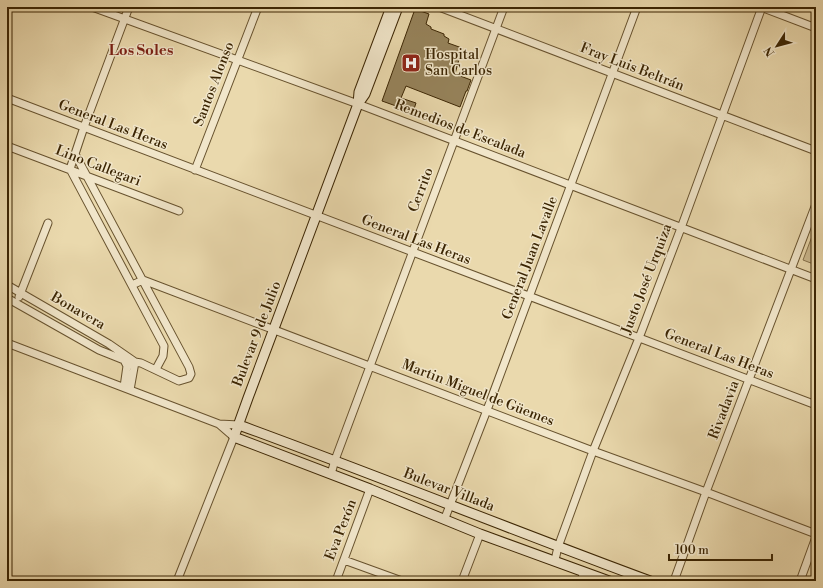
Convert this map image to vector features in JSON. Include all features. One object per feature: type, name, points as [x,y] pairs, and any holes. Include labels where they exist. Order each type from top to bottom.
[{"type":"main road","name":"Bulevar 9 de Julio","points":[[358,104],[359,92],[391,7]]},
{"type":"main road","name":"Bulevar 9 de Julio","points":[[234,437],[358,104],[365,94],[398,7]]},
{"type":"main road","name":"Bulevar Villada","points":[[238,425],[335,460],[558,547],[650,581]]},
{"type":"main road","name":"Bulevar Villada","points":[[234,437],[445,518],[480,534],[555,560],[609,581]]},
{"type":"street","name":"Remedios de Escalada","points":[[92,7],[358,104],[816,279]]},
{"type":"street","points":[[129,7],[84,127],[70,169],[164,346],[164,356],[156,369]]},
{"type":"street","name":"Santos Alonso","points":[[195,170],[258,7]]},
{"type":"street","name":"Fray Luis Beltrán","points":[[439,7],[816,151]]},
{"type":"street","name":"Cerrito","points":[[331,474],[369,366],[504,7]]},
{"type":"street","name":"General Juan Lavalle","points":[[445,518],[572,186],[638,7]]},
{"type":"street","points":[[762,7],[816,28]]},
{"type":"street","name":"Justo José Urquiza","points":[[555,560],[558,547],[593,451],[639,338],[681,228],[762,7]]},
{"type":"street","name":"General Las Heras","points":[[7,98],[816,405]]},
{"type":"street","name":"Lino Callegari","points":[[7,146],[179,211]]},
{"type":"street","points":[[75,154],[143,280],[132,285]]},
{"type":"street","name":"Rivadavia","points":[[674,581],[706,492],[816,204]]},
{"type":"street","points":[[16,303],[48,223]]},
{"type":"street","name":"Martin Miguel de Güemes","points":[[143,280],[593,451],[706,492],[816,535]]},
{"type":"street","name":"Bonavera","points":[[7,285],[109,344],[134,362],[156,369],[179,381],[189,378],[191,374],[190,368],[143,280]]},
{"type":"street","points":[[7,298],[99,350],[124,360],[127,366],[127,389]]},
{"type":"street","points":[[7,343],[219,424],[238,425]]},
{"type":"street","points":[[127,366],[134,362]]},
{"type":"street","points":[[127,389],[134,362]]},
{"type":"street","points":[[219,424],[234,437]]},
{"type":"street","name":"Bulevar 9 de Julio","points":[[177,581],[234,437]]},
{"type":"street","name":"Eva Perón","points":[[336,581],[370,489]]},
{"type":"street","points":[[462,581],[480,534]]},
{"type":"street","points":[[800,581],[816,535]]},
{"type":"street","points":[[344,560],[402,581]]},
{"type":"street","points":[[581,581],[584,572]]},
{"type":"shaded area","points":[[816,226],[816,265],[803,260]]},
{"type":"building","points":[[415,9],[429,14],[426,24],[431,27],[431,29],[444,34],[444,36],[449,39],[448,43],[462,48],[455,74],[471,80],[460,107],[406,86],[401,98],[416,103],[413,112],[382,101]]},
{"type":"place","name":"Hospital San Carlos","points":[[411,63]]},
{"type":"district","name":"Los Soles","points":[[141,50]]}]
